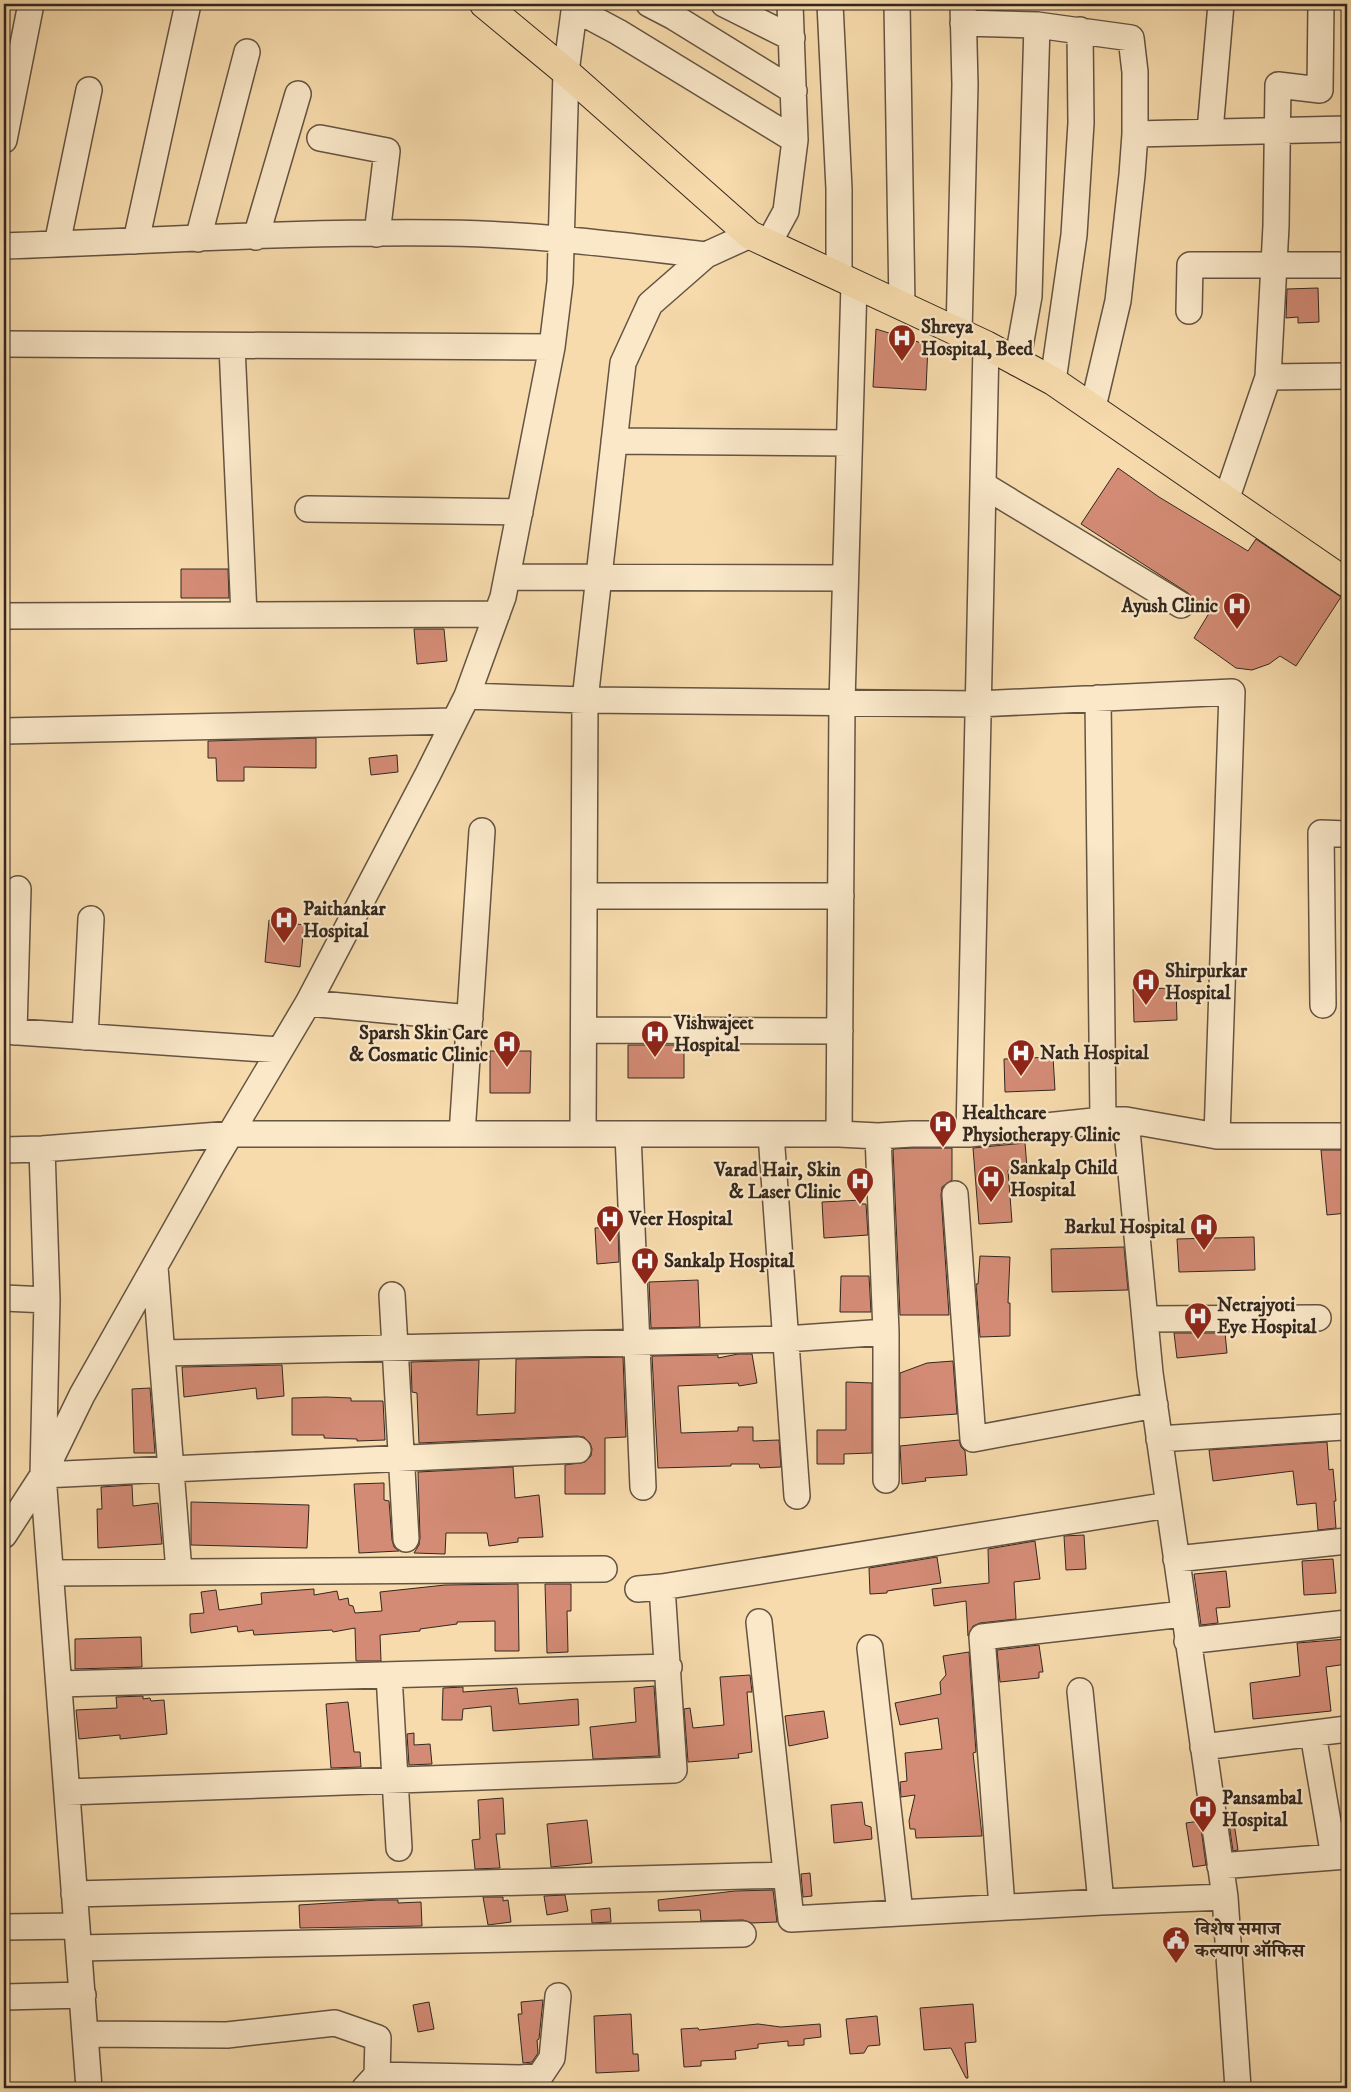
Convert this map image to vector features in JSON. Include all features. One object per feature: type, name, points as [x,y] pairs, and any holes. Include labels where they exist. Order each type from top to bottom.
[{"type":"main road","points":[[484,4],[566,72],[759,240],[986,345],[1053,381],[1347,584]]},
{"type":"street","points":[[4,140],[31,4]]},
{"type":"street","points":[[136,241],[188,4]]},
{"type":"street","points":[[649,4],[674,17],[794,91]]},
{"type":"street","points":[[724,4],[792,38]]},
{"type":"street","points":[[4,246],[256,237],[446,233],[561,238],[706,255],[759,240],[786,211],[795,140],[790,4]]},
{"type":"street","points":[[830,4],[839,189],[846,280],[849,443],[842,702],[839,1134]]},
{"type":"street","points":[[897,4],[902,306]]},
{"type":"street","points":[[1210,131],[1221,4]]},
{"type":"street","points":[[1226,500],[1268,376],[1274,265],[1278,85],[1320,90],[1321,4]]},
{"type":"street","points":[[4,1535],[44,1475],[82,1396],[213,1163],[232,1134],[308,1003],[467,696],[503,597],[552,348],[560,282],[566,72],[575,6],[795,140]]},
{"type":"street","points":[[959,333],[965,85],[963,13],[1130,38],[1135,72],[1135,134],[1118,301],[1093,407]]},
{"type":"street","points":[[1017,363],[1029,296],[1037,25]]},
{"type":"street","points":[[1053,381],[1074,235],[1080,123],[1080,30]]},
{"type":"street","points":[[198,239],[247,52]]},
{"type":"street","points":[[57,244],[89,90]]},
{"type":"street","points":[[256,237],[298,94]]},
{"type":"street","points":[[1135,134],[1347,129]]},
{"type":"street","points":[[320,138],[387,151],[377,234]]},
{"type":"street","points":[[583,1134],[585,700],[623,362],[650,304],[706,255]]},
{"type":"street","points":[[1189,311],[1190,265],[1347,265]]},
{"type":"street","points":[[4,344],[552,348]]},
{"type":"street","points":[[969,1134],[986,345]]},
{"type":"street","points":[[232,346],[244,615]]},
{"type":"street","points":[[1268,376],[1347,376]]},
{"type":"street","points":[[614,441],[849,443]]},
{"type":"street","points":[[983,485],[1181,605]]},
{"type":"street","points":[[308,509],[520,512]]},
{"type":"street","points":[[507,577],[845,578]]},
{"type":"street","points":[[4,616],[497,614]]},
{"type":"street","points":[[467,696],[585,700],[978,704],[1232,692],[1217,1136]]},
{"type":"street","points":[[1098,698],[1114,1120],[1145,1319],[1183,1614],[1225,1897],[1238,2088]]},
{"type":"street","points":[[4,731],[454,721]]},
{"type":"street","points":[[462,1134],[482,831]]},
{"type":"street","points":[[1323,1005],[1321,833],[1347,834]]},
{"type":"street","points":[[18,889],[9,1032],[280,1050]]},
{"type":"street","points":[[584,896],[841,896]]},
{"type":"street","points":[[85,1037],[91,919]]},
{"type":"street","points":[[308,1003],[470,1018]]},
{"type":"street","points":[[584,1030],[840,1031]]},
{"type":"street","points":[[4,1150],[42,1149],[232,1134],[839,1134],[878,1136],[969,1134],[1114,1120],[1217,1136],[1347,1136]]},
{"type":"street","points":[[628,1134],[643,1487]]},
{"type":"street","points":[[771,1134],[797,1496]]},
{"type":"street","points":[[878,1136],[886,1332],[886,1480]]},
{"type":"street","points":[[42,1149],[47,1300],[44,1475],[89,2088]]},
{"type":"street","points":[[955,1194],[972,1439],[1155,1405]]},
{"type":"street","points":[[155,1267],[179,1572]]},
{"type":"street","points":[[392,1295],[406,1539]]},
{"type":"street","points":[[4,1298],[47,1300]]},
{"type":"street","points":[[1145,1319],[1318,1318]]},
{"type":"street","points":[[162,1353],[786,1338],[886,1332]]},
{"type":"street","points":[[1160,1439],[1343,1427]]},
{"type":"street","points":[[44,1475],[578,1450]]},
{"type":"street","points":[[67,1792],[674,1770],[669,1667],[650,1588],[1168,1505]]},
{"type":"street","points":[[1176,1559],[1347,1541]]},
{"type":"street","points":[[51,1573],[604,1569]]},
{"type":"street","points":[[1002,1907],[982,1637],[1183,1614]]},
{"type":"street","points":[[759,1622],[791,1919],[1225,1897]]},
{"type":"street","points":[[1187,1641],[1347,1623]]},
{"type":"street","points":[[870,1648],[900,1913]]},
{"type":"street","points":[[59,1684],[669,1667]]},
{"type":"street","points":[[389,1675],[399,1848]]},
{"type":"street","points":[[1080,1691],[1101,1902]]},
{"type":"street","points":[[1203,1747],[1347,1729]]},
{"type":"street","points":[[1220,1866],[1341,1856],[1313,1734]]},
{"type":"street","points":[[74,1894],[786,1875]]},
{"type":"street","points":[[4,1927],[78,1937],[743,1934]]},
{"type":"street","points":[[4,1997],[83,1995]]},
{"type":"street","points":[[86,2034],[227,2035],[335,2023],[378,2038],[371,2082],[520,2078],[540,2076],[552,2058],[558,1996]]},
{"type":"building","points":[[1318,288],[1319,322],[1298,323],[1298,317],[1286,318],[1287,289]]},
{"type":"building","points":[[876,329],[928,345],[926,390],[873,387]]},
{"type":"building","points":[[1118,468],[1159,497],[1248,551],[1256,539],[1341,597],[1296,666],[1280,656],[1269,664],[1252,670],[1236,668],[1194,638],[1211,610],[1081,524]]},
{"type":"building","points":[[181,569],[228,569],[229,598],[181,598]]},
{"type":"building","points":[[414,629],[444,629],[447,661],[417,664]]},
{"type":"building","points":[[316,738],[316,768],[244,767],[244,781],[217,781],[216,758],[208,758],[208,741]]},
{"type":"building","points":[[397,755],[398,772],[371,775],[369,758]]},
{"type":"building","points":[[269,920],[304,925],[300,967],[265,962]]},
{"type":"building","points":[[1176,988],[1177,1020],[1134,1022],[1133,989]]},
{"type":"building","points":[[628,1045],[684,1045],[684,1078],[628,1078]]},
{"type":"building","points":[[490,1051],[531,1051],[530,1093],[490,1093]]},
{"type":"building","points":[[1053,1057],[1055,1090],[1005,1092],[1004,1059]]},
{"type":"building","points":[[1025,1143],[1027,1168],[1008,1170],[1012,1222],[979,1224],[973,1148]]},
{"type":"building","points":[[952,1148],[952,1180],[942,1187],[941,1195],[949,1315],[900,1315],[893,1149]]},
{"type":"building","points":[[1321,1150],[1347,1150],[1347,1213],[1327,1215]]},
{"type":"building","points":[[862,1200],[862,1204],[866,1204],[868,1235],[824,1238],[822,1202]]},
{"type":"building","points":[[618,1227],[619,1262],[597,1264],[595,1228]]},
{"type":"building","points":[[1254,1237],[1255,1270],[1179,1272],[1177,1239]]},
{"type":"building","points":[[1124,1247],[1128,1290],[1052,1292],[1051,1249]]},
{"type":"building","points":[[980,1256],[1010,1257],[1008,1303],[1010,1303],[1010,1336],[980,1337],[976,1284],[978,1284]]},
{"type":"building","points":[[841,1276],[869,1276],[871,1312],[840,1312]]},
{"type":"building","points":[[698,1280],[700,1327],[651,1328],[649,1282]]},
{"type":"building","points":[[1174,1333],[1225,1333],[1227,1353],[1177,1358]]},
{"type":"building","points":[[738,1354],[752,1354],[757,1383],[739,1386],[738,1383],[678,1386],[681,1433],[738,1431],[738,1427],[753,1427],[753,1441],[779,1440],[781,1467],[760,1468],[759,1464],[731,1464],[731,1466],[658,1468],[652,1356],[718,1355],[718,1358]]},
{"type":"building","points":[[623,1357],[626,1437],[605,1438],[605,1494],[565,1494],[565,1465],[585,1462],[591,1456],[592,1449],[590,1443],[584,1437],[419,1443],[417,1393],[412,1392],[411,1362],[479,1360],[477,1415],[515,1413],[516,1359]]},
{"type":"building","points":[[953,1361],[957,1414],[900,1418],[900,1373],[927,1363]]},
{"type":"building","points":[[282,1365],[284,1396],[257,1399],[256,1388],[184,1397],[182,1367]]},
{"type":"building","points":[[846,1382],[872,1383],[872,1453],[844,1454],[844,1464],[817,1464],[817,1430],[846,1430]]},
{"type":"building","points":[[150,1388],[155,1453],[134,1453],[132,1389]]},
{"type":"building","points":[[292,1398],[351,1398],[351,1401],[383,1401],[385,1440],[357,1441],[357,1439],[324,1438],[324,1435],[292,1435]]},
{"type":"building","points":[[959,1440],[961,1447],[965,1451],[967,1475],[925,1478],[926,1481],[902,1484],[900,1446]]},
{"type":"building","points":[[1327,1442],[1329,1470],[1333,1469],[1336,1528],[1318,1530],[1316,1503],[1297,1505],[1293,1471],[1213,1481],[1209,1450]]},
{"type":"building","points":[[513,1467],[515,1498],[539,1495],[543,1537],[518,1538],[518,1542],[489,1546],[487,1533],[446,1533],[445,1554],[414,1553],[419,1545],[420,1538],[418,1472]]},
{"type":"building","points":[[384,1483],[384,1500],[389,1501],[392,1540],[394,1547],[399,1551],[359,1553],[354,1484]]},
{"type":"building","points":[[132,1485],[133,1506],[158,1503],[162,1544],[98,1548],[97,1509],[102,1509],[101,1487]]},
{"type":"building","points":[[191,1502],[309,1505],[307,1548],[191,1545]]},
{"type":"building","points":[[1084,1535],[1086,1569],[1066,1570],[1064,1536]]},
{"type":"building","points":[[1035,1541],[1040,1579],[1014,1582],[1016,1619],[980,1623],[973,1626],[968,1636],[966,1601],[934,1606],[932,1589],[989,1583],[988,1549]]},
{"type":"building","points":[[937,1557],[941,1583],[887,1591],[887,1593],[870,1594],[869,1568]]},
{"type":"building","points":[[1333,1559],[1336,1593],[1304,1595],[1302,1561]]},
{"type":"building","points":[[1226,1571],[1230,1607],[1216,1608],[1218,1623],[1201,1625],[1194,1574]]},
{"type":"building","points":[[518,1584],[519,1651],[495,1651],[495,1621],[457,1622],[457,1624],[420,1629],[420,1631],[380,1635],[381,1661],[356,1661],[355,1628],[333,1632],[332,1630],[254,1635],[253,1630],[238,1632],[237,1626],[191,1633],[190,1614],[204,1613],[201,1592],[216,1590],[219,1610],[262,1604],[261,1593],[314,1589],[314,1595],[337,1591],[339,1600],[348,1598],[349,1605],[353,1606],[355,1613],[382,1611],[380,1592],[445,1585]]},
{"type":"building","points":[[545,1584],[571,1584],[571,1611],[567,1611],[568,1652],[547,1653]]},
{"type":"building","points":[[141,1637],[142,1667],[75,1669],[75,1639]]},
{"type":"building","points":[[1347,1639],[1347,1664],[1326,1667],[1331,1711],[1253,1719],[1250,1683],[1300,1676],[1297,1643]]},
{"type":"building","points":[[1039,1645],[1043,1672],[1039,1672],[1039,1678],[1000,1682],[997,1650]]},
{"type":"building","points":[[969,1652],[976,1752],[973,1753],[982,1836],[916,1838],[915,1829],[910,1829],[909,1821],[915,1795],[901,1797],[900,1782],[907,1781],[905,1753],[942,1749],[938,1718],[900,1725],[895,1703],[941,1694],[940,1682],[946,1675],[943,1656]]},
{"type":"building","points":[[750,1675],[752,1692],[747,1692],[752,1752],[738,1754],[739,1758],[688,1762],[684,1709],[690,1708],[693,1728],[724,1725],[720,1677]]},
{"type":"building","points":[[654,1686],[659,1756],[593,1759],[590,1727],[636,1722],[634,1688]]},
{"type":"building","points":[[463,1687],[463,1692],[517,1688],[519,1704],[578,1699],[579,1725],[493,1731],[491,1706],[463,1709],[462,1720],[442,1720],[443,1688]]},
{"type":"building","points":[[143,1696],[143,1699],[150,1698],[151,1701],[164,1700],[167,1734],[120,1739],[120,1735],[79,1739],[76,1710],[117,1708],[116,1697]]},
{"type":"building","points":[[348,1702],[354,1752],[360,1752],[361,1767],[331,1768],[326,1704]]},
{"type":"building","points":[[824,1711],[828,1738],[789,1746],[785,1716]]},
{"type":"building","points":[[414,1733],[414,1745],[430,1744],[432,1764],[409,1765],[407,1734]]},
{"type":"building","points":[[503,1798],[505,1834],[496,1834],[500,1868],[475,1869],[472,1840],[480,1839],[478,1800]]},
{"type":"building","points":[[862,1802],[865,1825],[871,1827],[872,1839],[834,1843],[831,1805]]},
{"type":"building","points":[[1228,1816],[1233,1816],[1238,1850],[1233,1851]]},
{"type":"building","points":[[587,1820],[592,1863],[551,1867],[547,1824]]},
{"type":"building","points":[[1200,1821],[1206,1865],[1193,1867],[1186,1823]]},
{"type":"building","points":[[810,1873],[812,1896],[803,1897],[801,1874]]},
{"type":"building","points":[[773,1890],[777,1922],[752,1923],[743,1920],[701,1921],[700,1910],[659,1911],[658,1900],[735,1891]]},
{"type":"building","points":[[565,1895],[568,1911],[547,1915],[544,1896]]},
{"type":"building","points":[[483,1897],[503,1897],[503,1901],[508,1900],[511,1922],[488,1925]]},
{"type":"building","points":[[398,1900],[398,1903],[421,1902],[422,1926],[300,1928],[299,1905]]},
{"type":"building","points":[[610,1908],[611,1922],[592,1923],[591,1910]]},
{"type":"building","points":[[543,2000],[539,2039],[537,2040],[538,2053],[532,2062],[523,2063],[518,2014],[522,2014],[521,2002]]},
{"type":"building","points":[[429,2002],[434,2029],[418,2032],[413,2005]]},
{"type":"building","points":[[973,2004],[976,2042],[965,2043],[968,2078],[966,2078],[951,2048],[924,2050],[920,2008]]},
{"type":"building","points":[[631,2014],[633,2054],[638,2054],[639,2071],[596,2073],[594,2016]]},
{"type":"building","points":[[877,2016],[880,2045],[868,2046],[864,2053],[850,2054],[846,2019]]},
{"type":"building","points":[[758,2024],[781,2027],[820,2024],[821,2037],[804,2039],[804,2045],[788,2046],[788,2041],[758,2044],[758,2048],[735,2051],[736,2059],[701,2061],[701,2066],[684,2067],[681,2029],[698,2028],[699,2030]]},
{"type":"place","name":"Shreya Hospital, Beed","points":[[902,362]]},
{"type":"place","name":"Ayush Clinic","points":[[1237,630]]},
{"type":"place","name":"Paithankar Hospital","points":[[284,944]]},
{"type":"place","name":"Shirpurkar Hospital","points":[[1146,1006]]},
{"type":"place","name":"Vishwajeet Hospital","points":[[655,1058]]},
{"type":"place","name":"Sparsh Skin Care & Cosmatic Clinic","points":[[507,1068]]},
{"type":"place","name":"Nath Hospital","points":[[1021,1077]]},
{"type":"place","name":"Healthcare Physiotherapy Clinic","points":[[943,1148]]},
{"type":"place","name":"Sankalp Child Hospital","points":[[991,1203]]},
{"type":"place","name":"Varad Hair, Skin & Laser Clinic","points":[[860,1205]]},
{"type":"place","name":"Veer Hospital","points":[[610,1243]]},
{"type":"place","name":"Barkul Hospital","points":[[1204,1251]]},
{"type":"place","name":"Sankalp Hospital","points":[[645,1285]]},
{"type":"place","name":"Netrajyoti Eye Hospital","points":[[1198,1340]]},
{"type":"place","name":"Pansambal Hospital","points":[[1203,1833]]},
{"type":"place","name":"विशेष समाज कल्याण ऑफिस","points":[[1176,1964]]}]
